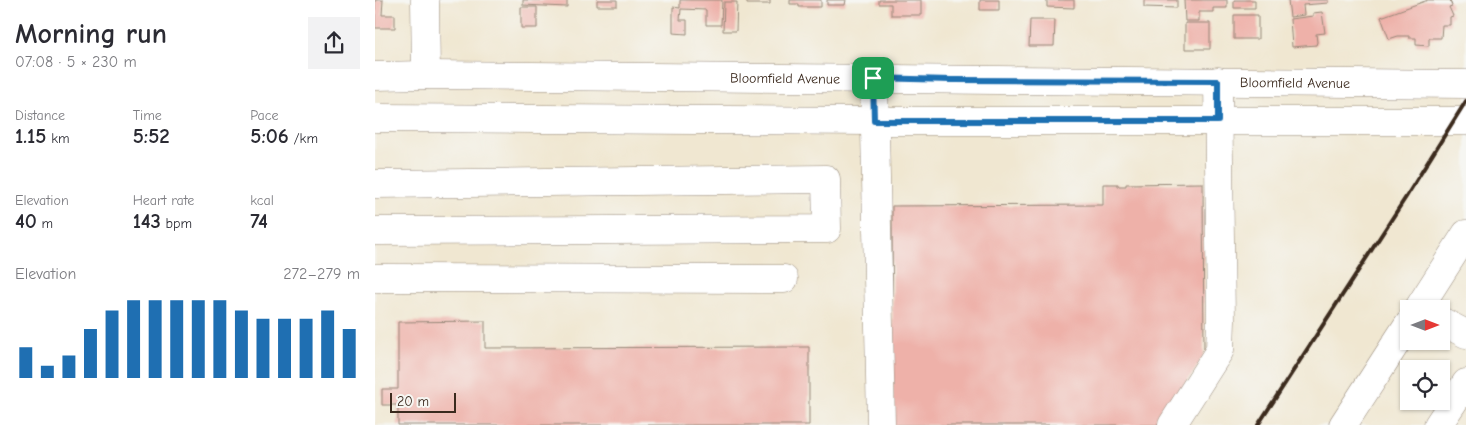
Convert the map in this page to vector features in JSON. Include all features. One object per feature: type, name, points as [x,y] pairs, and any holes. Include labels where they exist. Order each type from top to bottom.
[{"type":"main road","points":[[425,0],[426,75],[437,99],[454,118]]},
{"type":"main road","points":[[380,118],[409,101],[426,75]]},
{"type":"main road","name":"Bloomfield Avenue","points":[[375,76],[873,78],[1466,84]]},
{"type":"main road","points":[[873,78],[881,425]]},
{"type":"main road","points":[[1172,425],[1220,350],[1218,81]]},
{"type":"main road","points":[[380,118],[874,121],[1466,121]]},
{"type":"main road","points":[[375,184],[826,178],[827,229],[375,231]]},
{"type":"main road","points":[[1430,300],[1466,234]]},
{"type":"main road","points":[[375,278],[784,280]]},
{"type":"main road","points":[[1450,327],[1466,334]]},
{"type":"main road","points":[[1343,425],[1400,345]]},
{"type":"main road","points":[[1438,425],[1466,383]]},
{"type":"building","points":[[375,0],[383,0],[382,15],[395,15],[395,28],[375,28]]},
{"type":"building","points":[[523,0],[567,0],[567,7],[523,5]]},
{"type":"building","points":[[597,0],[617,0],[617,6],[597,6]]},
{"type":"building","points":[[680,0],[722,0],[721,25],[706,25],[706,10],[681,9],[680,20],[687,20],[687,34],[673,33],[673,7],[680,8]]},
{"type":"building","points":[[747,0],[770,0],[770,4],[747,4]]},
{"type":"building","points":[[790,0],[821,0],[821,7],[799,7],[799,4],[790,4]]},
{"type":"building","points":[[827,0],[846,0],[845,5],[827,5]]},
{"type":"building","points":[[879,0],[921,0],[921,15],[891,15],[891,4],[879,4]]},
{"type":"building","points":[[980,0],[999,0],[999,10],[980,10]]},
{"type":"building","points":[[1047,0],[1074,0],[1074,8],[1047,7]]},
{"type":"building","points":[[1144,0],[1177,0],[1177,8],[1144,7]]},
{"type":"building","points":[[1184,0],[1227,0],[1227,8],[1213,8],[1213,12],[1199,12],[1199,21],[1185,21]]},
{"type":"building","points":[[1234,0],[1255,0],[1255,8],[1234,8]]},
{"type":"building","points":[[1288,0],[1328,0],[1328,3],[1303,5],[1304,15],[1290,17]]},
{"type":"building","points":[[1428,0],[1450,0],[1452,6],[1449,7],[1453,16],[1450,17],[1450,25],[1442,25],[1441,38],[1429,38],[1429,46],[1416,45],[1416,38],[1409,38],[1409,36],[1398,36],[1389,39],[1381,17]]},
{"type":"building","points":[[724,2],[737,2],[736,31],[723,31]]},
{"type":"building","points":[[521,7],[537,7],[537,28],[521,28]]},
{"type":"building","points":[[1322,12],[1325,33],[1316,34],[1316,45],[1292,47],[1290,19],[1313,16],[1313,13]]},
{"type":"building","points":[[1234,15],[1258,15],[1258,39],[1234,39]]},
{"type":"building","points":[[1030,20],[1055,20],[1054,46],[1029,46]]},
{"type":"building","points":[[1185,23],[1210,23],[1210,49],[1185,49]]},
{"type":"building","points":[[1203,183],[1204,356],[1159,425],[893,425],[892,206],[1103,205],[1103,184],[1126,186],[1126,184]]},
{"type":"building","points":[[485,321],[485,348],[809,347],[809,425],[398,425],[398,405],[382,405],[382,389],[398,389],[398,322]]},
{"type":"railway","points":[[1258,425],[1466,101]]},
{"type":"route","points":[[873,78],[1218,81],[1218,121],[874,121],[873,78]]}]
